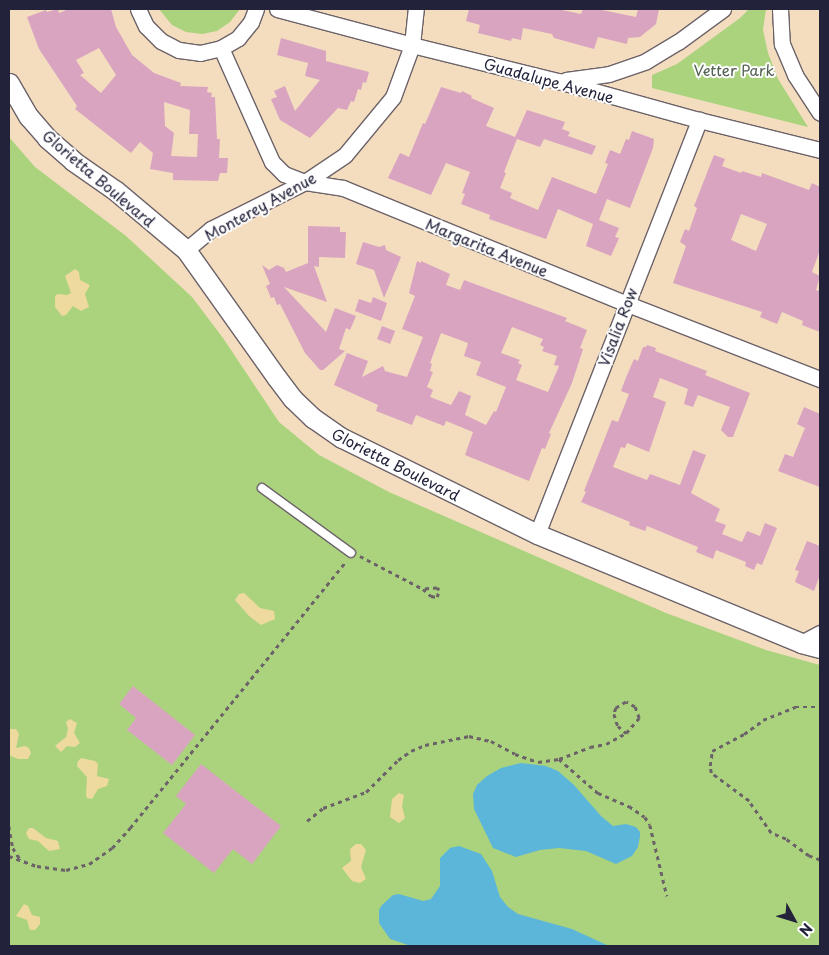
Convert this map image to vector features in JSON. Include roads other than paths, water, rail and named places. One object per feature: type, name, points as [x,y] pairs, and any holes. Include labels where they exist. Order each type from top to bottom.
[{"type":"street","points":[[138,9],[146,26],[156,36],[180,50],[200,53],[221,48],[238,38],[251,22],[256,9]]},
{"type":"street","name":"Guadalupe Avenue","points":[[277,9],[820,150]]},
{"type":"street","name":"Monterey Avenue","points":[[186,250],[211,229],[305,182],[345,155],[370,128],[393,97],[412,45],[416,9]]},
{"type":"street","points":[[558,81],[609,74],[646,61],[678,42],[723,9]]},
{"type":"street","points":[[780,9],[782,44],[795,75],[820,113]]},
{"type":"street","name":"Margarita Avenue","points":[[221,48],[272,162],[284,174],[305,182],[343,188],[625,303],[820,379]]},
{"type":"street","name":"Glorietta Boulevard","points":[[9,82],[29,117],[47,138],[73,161],[116,191],[186,250],[282,385],[313,418],[342,438],[537,534],[801,643],[820,648]]},
{"type":"street","name":"Visalia Row","points":[[537,534],[625,303],[699,120]]},
{"type":"street","points":[[801,643],[820,633]]},
{"type":"lane","points":[[262,488],[351,553]]},
{"type":"water","points":[[521,763],[546,766],[558,771],[613,826],[626,824],[636,827],[640,832],[640,836],[638,847],[632,856],[616,864],[586,851],[559,848],[540,850],[516,857],[493,848],[474,809],[473,794],[477,785],[487,776],[501,768]]},
{"type":"water","points":[[459,846],[481,854],[492,871],[500,897],[508,907],[518,914],[572,929],[609,946],[411,946],[390,939],[379,923],[379,910],[382,905],[393,895],[399,894],[423,901],[431,899],[440,886],[440,858],[450,848]]},
{"type":"park label","name":"Vetter Park","points":[[734,70]]}]
